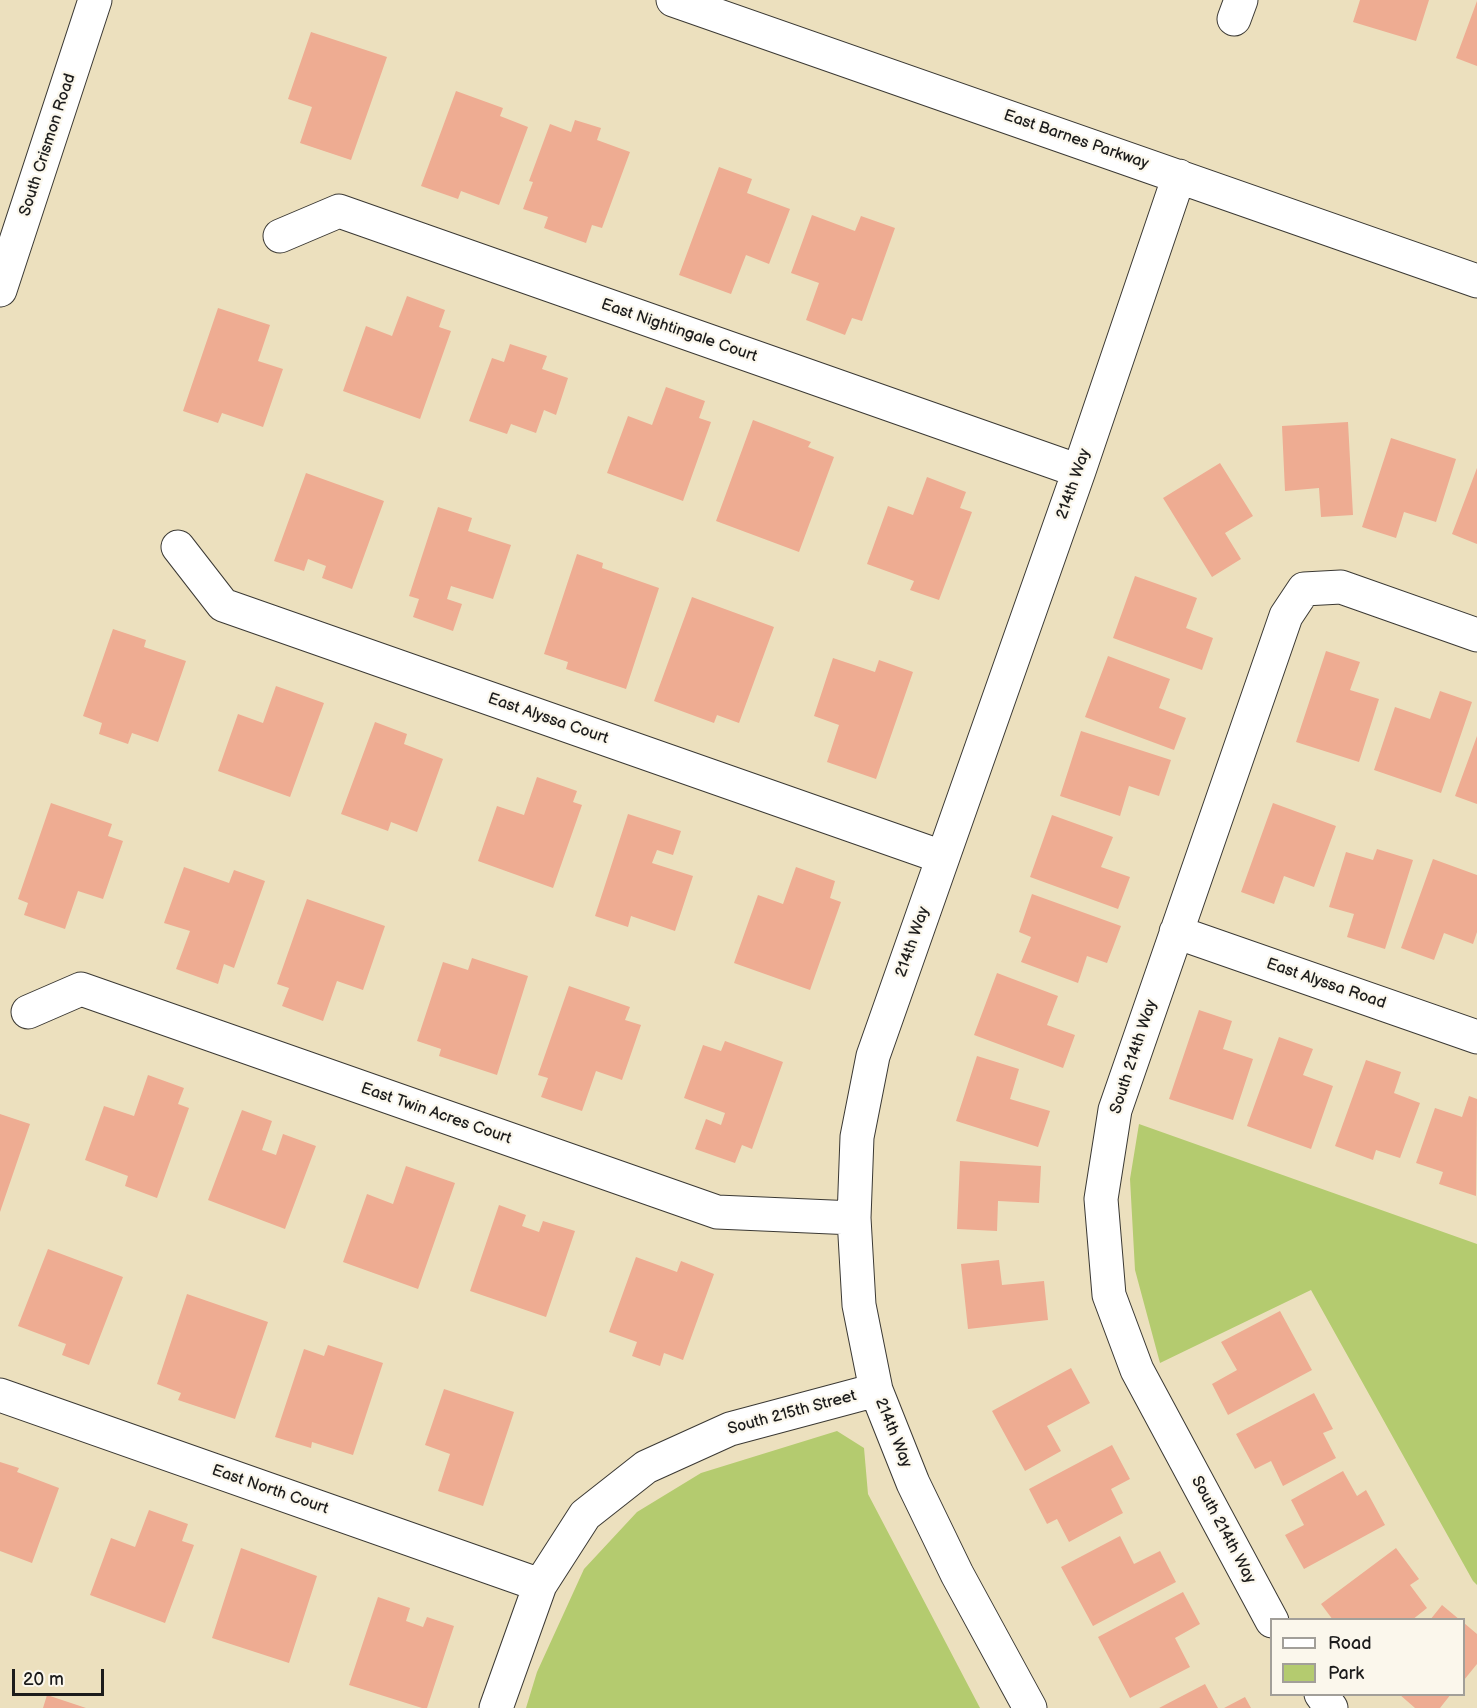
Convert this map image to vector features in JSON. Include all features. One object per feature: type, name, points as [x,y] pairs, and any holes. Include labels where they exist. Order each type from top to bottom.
[{"type":"street","name":"South Crismon Road","points":[[0,290],[9,233],[96,0]]},
{"type":"street","name":"East Barnes Parkway","points":[[674,0],[1477,281]]},
{"type":"street","name":"214th Way","points":[[1030,1708],[957,1574],[913,1483],[876,1390],[859,1305],[854,1218],[857,1137],[873,1056],[1079,471],[1179,176]]},
{"type":"street","name":"East Nightingale Court","points":[[280,236],[339,211],[1079,471]]},
{"type":"street","name":"East Alyssa Court","points":[[178,547],[223,605],[942,857]]},
{"type":"street","name":"South 214th Way","points":[[1270,1618],[1137,1370],[1109,1295],[1101,1199],[1115,1110],[1286,616],[1304,589],[1341,587],[1477,635]]},
{"type":"street","name":"East Alyssa Road","points":[[1176,932],[1477,1037]]},
{"type":"street","name":"East Twin Acres Court","points":[[28,1012],[81,989],[717,1212],[854,1218]]},
{"type":"street","name":"South 215th Street","points":[[496,1708],[540,1585],[585,1515],[646,1467],[730,1429],[876,1390]]},
{"type":"street","name":"East North Court","points":[[0,1395],[540,1585]]},
{"type":"street","points":[[1322,1696],[1331,1708]]},
{"type":"green space","points":[[1139,1124],[1477,1244],[1477,1585],[1311,1290],[1160,1363],[1135,1270],[1130,1179]]},
{"type":"green space","points":[[837,1431],[864,1448],[868,1494],[980,1708],[526,1708],[537,1672],[584,1569],[637,1512],[701,1473]]},
{"type":"building","points":[[1360,0],[1429,0],[1416,41],[1353,22]]},
{"type":"building","points":[[1477,1],[1477,66],[1456,58]]},
{"type":"building","points":[[311,32],[387,57],[351,160],[300,143],[312,107],[288,99]]},
{"type":"building","points":[[456,91],[503,108],[500,116],[528,127],[499,205],[461,191],[458,199],[421,186]]},
{"type":"building","points":[[575,120],[601,128],[597,140],[630,152],[602,228],[592,225],[586,243],[544,228],[548,217],[523,209],[533,182],[529,181],[550,124],[571,132]]},
{"type":"building","points":[[719,167],[752,179],[747,193],[790,209],[769,264],[746,255],[731,294],[679,275]]},
{"type":"building","points":[[812,215],[855,231],[861,216],[895,228],[862,321],[852,318],[845,335],[806,320],[819,283],[791,273]]},
{"type":"building","points":[[407,296],[445,310],[439,327],[451,331],[420,419],[343,391],[366,326],[392,336]]},
{"type":"building","points":[[218,308],[270,325],[258,361],[283,369],[263,427],[222,413],[218,423],[183,411]]},
{"type":"building","points":[[510,344],[547,356],[542,369],[568,378],[556,415],[544,410],[536,433],[511,424],[507,434],[469,421],[492,358],[504,362]]},
{"type":"building","points":[[666,387],[705,401],[699,418],[711,422],[683,501],[607,473],[628,416],[652,425]]},
{"type":"building","points":[[753,420],[811,442],[808,447],[834,457],[799,552],[716,521]]},
{"type":"building","points":[[1348,422],[1353,515],[1321,517],[1319,488],[1285,491],[1282,426]]},
{"type":"building","points":[[1391,438],[1456,459],[1436,522],[1404,512],[1396,538],[1362,527]]},
{"type":"building","points":[[1220,463],[1253,516],[1225,533],[1241,559],[1212,577],[1163,498]]},
{"type":"building","points":[[1477,468],[1477,544],[1452,534]]},
{"type":"building","points":[[306,473],[384,501],[352,589],[322,578],[326,566],[308,559],[304,571],[274,561]]},
{"type":"building","points":[[927,477],[966,492],[960,508],[972,512],[939,600],[910,590],[914,581],[867,564],[888,506],[913,515]]},
{"type":"building","points":[[438,507],[472,518],[468,531],[511,545],[493,599],[451,586],[447,599],[462,604],[453,631],[413,617],[419,599],[409,596]]},
{"type":"building","points":[[577,554],[603,563],[602,568],[659,588],[626,689],[566,669],[568,662],[544,654]]},
{"type":"building","points":[[1135,576],[1197,598],[1186,628],[1213,638],[1202,670],[1113,638]]},
{"type":"building","points":[[692,597],[774,627],[739,723],[717,715],[714,723],[654,701]]},
{"type":"building","points":[[113,629],[146,640],[144,647],[186,661],[158,742],[132,733],[128,744],[99,734],[102,723],[83,716]]},
{"type":"building","points":[[1326,651],[1360,662],[1350,690],[1379,699],[1359,762],[1296,742]]},
{"type":"building","points":[[1108,656],[1170,679],[1159,708],[1186,718],[1174,750],[1085,717]]},
{"type":"building","points":[[833,658],[875,672],[879,660],[913,672],[876,779],[827,762],[839,725],[814,716]]},
{"type":"building","points":[[276,686],[324,703],[290,797],[218,771],[238,714],[263,723]]},
{"type":"building","points":[[1440,691],[1472,702],[1441,793],[1374,770],[1395,707],[1430,719]]},
{"type":"building","points":[[375,722],[407,734],[404,744],[443,759],[417,832],[391,822],[388,831],[341,814]]},
{"type":"building","points":[[1081,731],[1171,760],[1159,796],[1129,786],[1120,816],[1060,796]]},
{"type":"building","points":[[1477,736],[1477,804],[1455,796]]},
{"type":"building","points":[[537,777],[577,791],[573,802],[582,805],[553,888],[478,861],[497,806],[524,815]]},
{"type":"building","points":[[51,803],[112,824],[108,836],[123,841],[103,899],[78,891],[65,929],[24,915],[28,903],[18,899]]},
{"type":"building","points":[[1273,803],[1336,826],[1314,887],[1284,876],[1274,904],[1241,892]]},
{"type":"building","points":[[628,814],[681,831],[673,855],[657,850],[652,863],[693,876],[675,931],[631,916],[628,927],[595,916]]},
{"type":"building","points":[[1052,815],[1113,837],[1101,867],[1130,877],[1118,909],[1030,877]]},
{"type":"building","points":[[1377,849],[1413,860],[1385,949],[1347,937],[1354,914],[1329,907],[1346,852],[1373,860]]},
{"type":"building","points":[[1433,859],[1477,875],[1477,932],[1473,944],[1444,933],[1434,960],[1401,948]]},
{"type":"building","points":[[184,867],[229,883],[234,870],[265,881],[234,968],[224,964],[218,984],[176,969],[190,931],[164,923]]},
{"type":"building","points":[[796,867],[835,881],[830,898],[841,902],[810,990],[734,963],[758,895],[783,904]]},
{"type":"building","points":[[1032,894],[1121,926],[1107,963],[1087,956],[1078,983],[1021,962],[1031,937],[1019,932]]},
{"type":"building","points":[[307,899],[385,926],[363,990],[337,981],[323,1021],[282,1006],[289,988],[277,984]]},
{"type":"building","points":[[472,958],[528,976],[497,1075],[439,1056],[441,1049],[417,1041],[443,962],[468,970]]},
{"type":"building","points":[[997,973],[1058,996],[1047,1025],[1075,1035],[1063,1068],[974,1035]]},
{"type":"building","points":[[569,986],[630,1007],[625,1020],[641,1025],[622,1080],[596,1071],[582,1111],[541,1097],[548,1078],[538,1075]]},
{"type":"building","points":[[1199,1010],[1232,1021],[1223,1049],[1253,1059],[1233,1120],[1169,1099]]},
{"type":"building","points":[[1279,1037],[1313,1049],[1303,1075],[1333,1086],[1311,1149],[1247,1126]]},
{"type":"building","points":[[725,1041],[783,1062],[752,1149],[742,1145],[735,1163],[695,1149],[706,1119],[721,1125],[725,1113],[684,1098],[703,1045],[721,1051]]},
{"type":"building","points":[[977,1056],[1019,1069],[1010,1099],[1050,1111],[1038,1147],[956,1121]]},
{"type":"building","points":[[1366,1060],[1401,1072],[1394,1093],[1420,1103],[1400,1158],[1376,1150],[1373,1160],[1335,1146]]},
{"type":"building","points":[[148,1075],[184,1088],[178,1104],[189,1108],[157,1198],[125,1186],[128,1176],[85,1160],[104,1106],[134,1116]]},
{"type":"building","points":[[1469,1096],[1477,1099],[1476,1196],[1439,1184],[1443,1172],[1416,1163],[1435,1108],[1462,1117]]},
{"type":"building","points":[[242,1110],[272,1121],[262,1150],[276,1155],[283,1134],[316,1146],[285,1229],[208,1200]]},
{"type":"building","points":[[0,1114],[30,1124],[0,1212]]},
{"type":"building","points":[[960,1161],[1041,1166],[1039,1203],[998,1201],[997,1231],[957,1229]]},
{"type":"building","points":[[406,1166],[455,1183],[418,1289],[343,1262],[367,1194],[393,1204]]},
{"type":"building","points":[[499,1205],[526,1215],[522,1226],[539,1232],[543,1221],[575,1231],[546,1317],[470,1291]]},
{"type":"building","points":[[48,1249],[123,1277],[89,1365],[62,1355],[66,1344],[18,1326]]},
{"type":"building","points":[[636,1257],[677,1272],[681,1261],[714,1274],[683,1360],[664,1353],[660,1366],[632,1356],[637,1342],[609,1332]]},
{"type":"building","points":[[999,1260],[1002,1285],[1044,1281],[1048,1320],[968,1329],[961,1264]]},
{"type":"building","points":[[187,1294],[268,1322],[235,1419],[178,1400],[181,1393],[157,1384]]},
{"type":"building","points":[[1280,1311],[1312,1370],[1228,1415],[1212,1384],[1237,1370],[1221,1342]]},
{"type":"building","points":[[328,1345],[383,1363],[353,1455],[312,1442],[311,1448],[275,1437],[304,1349],[324,1356]]},
{"type":"building","points":[[1071,1368],[1090,1403],[1047,1426],[1061,1451],[1025,1471],[992,1411]]},
{"type":"building","points":[[444,1389],[514,1412],[483,1506],[438,1491],[450,1454],[425,1445]]},
{"type":"building","points":[[1314,1393],[1333,1429],[1323,1433],[1336,1458],[1283,1486],[1271,1461],[1255,1469],[1236,1434]]},
{"type":"building","points":[[1112,1445],[1130,1479],[1111,1489],[1123,1513],[1069,1542],[1057,1519],[1047,1524],[1029,1489]]},
{"type":"building","points":[[0,1462],[19,1468],[17,1472],[59,1488],[32,1563],[0,1551]]},
{"type":"building","points":[[1343,1471],[1357,1496],[1366,1490],[1385,1525],[1304,1569],[1285,1535],[1304,1525],[1291,1500]]},
{"type":"building","points":[[149,1510],[188,1524],[182,1541],[194,1545],[165,1623],[90,1595],[111,1538],[135,1547]]},
{"type":"building","points":[[1120,1536],[1134,1564],[1160,1551],[1176,1582],[1093,1626],[1061,1567]]},
{"type":"building","points":[[241,1548],[317,1576],[289,1663],[212,1638]]},
{"type":"building","points":[[1396,1548],[1419,1579],[1410,1585],[1427,1608],[1414,1618],[1332,1618],[1321,1604]]},
{"type":"building","points":[[1183,1592],[1200,1624],[1175,1638],[1190,1667],[1130,1698],[1098,1637]]},
{"type":"building","points":[[378,1597],[410,1608],[406,1621],[423,1627],[427,1617],[454,1626],[427,1708],[349,1685]]},
{"type":"building","points":[[1442,1605],[1458,1618],[1432,1618]]},
{"type":"building","points":[[1465,1624],[1477,1634],[1477,1664],[1465,1679]]},
{"type":"building","points":[[1205,1684],[1218,1708],[1159,1708]]},
{"type":"building","points":[[47,1695],[86,1708],[43,1708]]},
{"type":"building","points":[[1401,1696],[1449,1696],[1440,1708],[1415,1708]]},
{"type":"building","points":[[1245,1697],[1251,1708],[1224,1708]]}]
